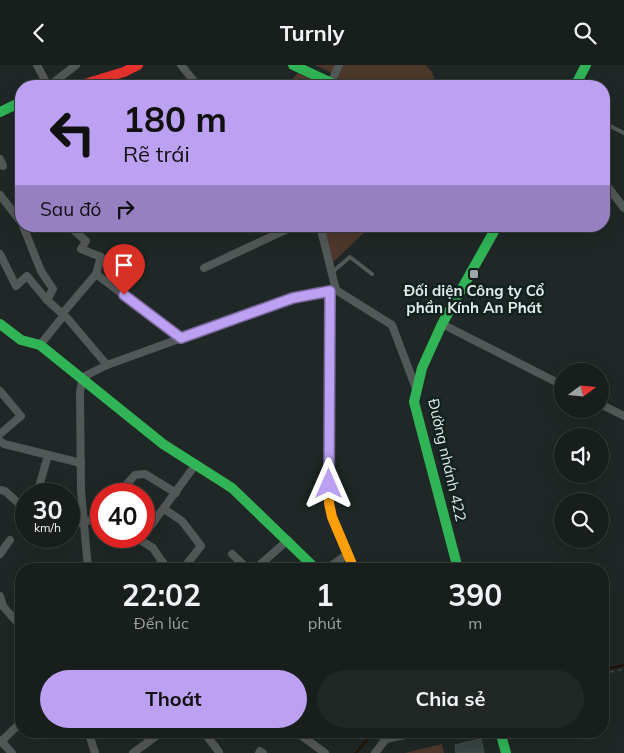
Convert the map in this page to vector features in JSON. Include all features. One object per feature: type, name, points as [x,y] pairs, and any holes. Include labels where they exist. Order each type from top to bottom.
[{"type":"street","points":[[36,65],[45,80]]},
{"type":"street","points":[[56,80],[76,65]]},
{"type":"street","points":[[112,80],[138,65]]},
{"type":"street","points":[[181,65],[193,80]]},
{"type":"street","points":[[335,80],[339,65]]},
{"type":"street","points":[[578,80],[586,65]]},
{"type":"street","points":[[299,67],[324,80]]},
{"type":"street","points":[[0,112],[15,105]]},
{"type":"street","points":[[610,189],[624,208]]},
{"type":"street","points":[[0,195],[15,214]]},
{"type":"street","points":[[25,232],[41,271],[53,289],[48,300]]},
{"type":"street","points":[[40,345],[96,274],[101,257],[81,249],[86,241],[76,232]]},
{"type":"street","points":[[204,267],[281,232]]},
{"type":"street","points":[[322,232],[332,273],[333,291],[328,503],[352,563]]},
{"type":"street","name":"Đường nhánh 422","points":[[456,563],[414,402],[422,369],[442,324],[494,232]]},
{"type":"street","points":[[0,254],[16,286],[27,276],[107,365]]},
{"type":"street","points":[[96,274],[181,338]]},
{"type":"street","points":[[83,377],[107,365],[293,298],[333,291],[392,325],[417,391]]},
{"type":"street","points":[[0,324],[21,340],[40,345],[83,377],[163,444],[232,488],[310,563]]},
{"type":"street","points":[[442,324],[554,381]]},
{"type":"street","points":[[83,377],[80,392],[81,463],[83,522],[87,563]]},
{"type":"street","points":[[0,391],[21,416],[0,434]]},
{"type":"street","points":[[609,408],[624,416]]},
{"type":"street","points":[[0,441],[4,445],[81,463]]},
{"type":"street","points":[[40,483],[48,455]]},
{"type":"street","points":[[155,520],[196,464]]},
{"type":"street","points":[[128,483],[135,475],[145,474],[176,493]]},
{"type":"street","points":[[0,490],[5,491],[15,500]]},
{"type":"street","points":[[164,509],[182,521],[201,546],[188,563]]},
{"type":"street","points":[[80,523],[90,520]]},
{"type":"street","points":[[0,554],[10,540]]},
{"type":"street","points":[[262,563],[288,540]]},
{"type":"street","points":[[152,548],[163,563]]},
{"type":"street","points":[[232,554],[242,563]]},
{"type":"street","points":[[335,563],[348,554]]},
{"type":"street","points":[[0,596],[3,606],[15,620]]},
{"type":"street","points":[[12,753],[1,740],[15,728]]},
{"type":"street","points":[[90,738],[95,753]]},
{"type":"street","points":[[133,753],[144,750],[156,738]]},
{"type":"street","points":[[208,738],[219,753]]},
{"type":"street","points":[[305,738],[325,753]]},
{"type":"street","points":[[375,753],[386,739],[391,738]]},
{"type":"street","points":[[502,738],[506,753]]},
{"type":"street","points":[[258,753],[260,751],[263,753]]},
{"type":"lane","points":[[610,126],[624,133]]},
{"type":"lane","points":[[332,273],[350,257],[372,274]]},
{"type":"path","points":[[609,672],[624,669]]},
{"type":"shaded area","points":[[315,65],[426,65],[432,72],[434,80],[342,80],[336,75]]},
{"type":"shaded area","points":[[298,73],[313,80],[292,80]]},
{"type":"shaded area","points":[[324,232],[365,232],[331,264]]},
{"type":"shaded area","points":[[442,744],[444,753],[405,753]]},
{"type":"building","points":[[481,739],[484,753],[456,753],[455,745]]},
{"type":"waterway","points":[[609,668],[624,665]]},
{"type":"waterway","points":[[356,753],[368,738]]},
{"type":"traffic: fast","points":[[293,65],[325,80]]},
{"type":"traffic: fast","points":[[578,80],[586,65]]},
{"type":"traffic: fast","points":[[0,112],[15,105]]},
{"type":"traffic: fast","points":[[456,563],[414,402],[422,368],[442,324],[494,232]]},
{"type":"traffic: fast","points":[[0,324],[21,340],[40,345],[163,444],[232,488],[310,563]]},
{"type":"traffic: fast","points":[[502,738],[506,753]]},
{"type":"traffic: slow","points":[[330,291],[329,503],[332,517],[351,563]]},
{"type":"traffic: jam","points":[[98,80],[124,72],[138,65]]},
{"type":"place","name":"Đối diện Công ty Cổ phần Kính An Phát","points":[[474,274]]},
{"type":"route","points":[[124,295],[181,338],[293,298],[330,291],[329,484]]}]
